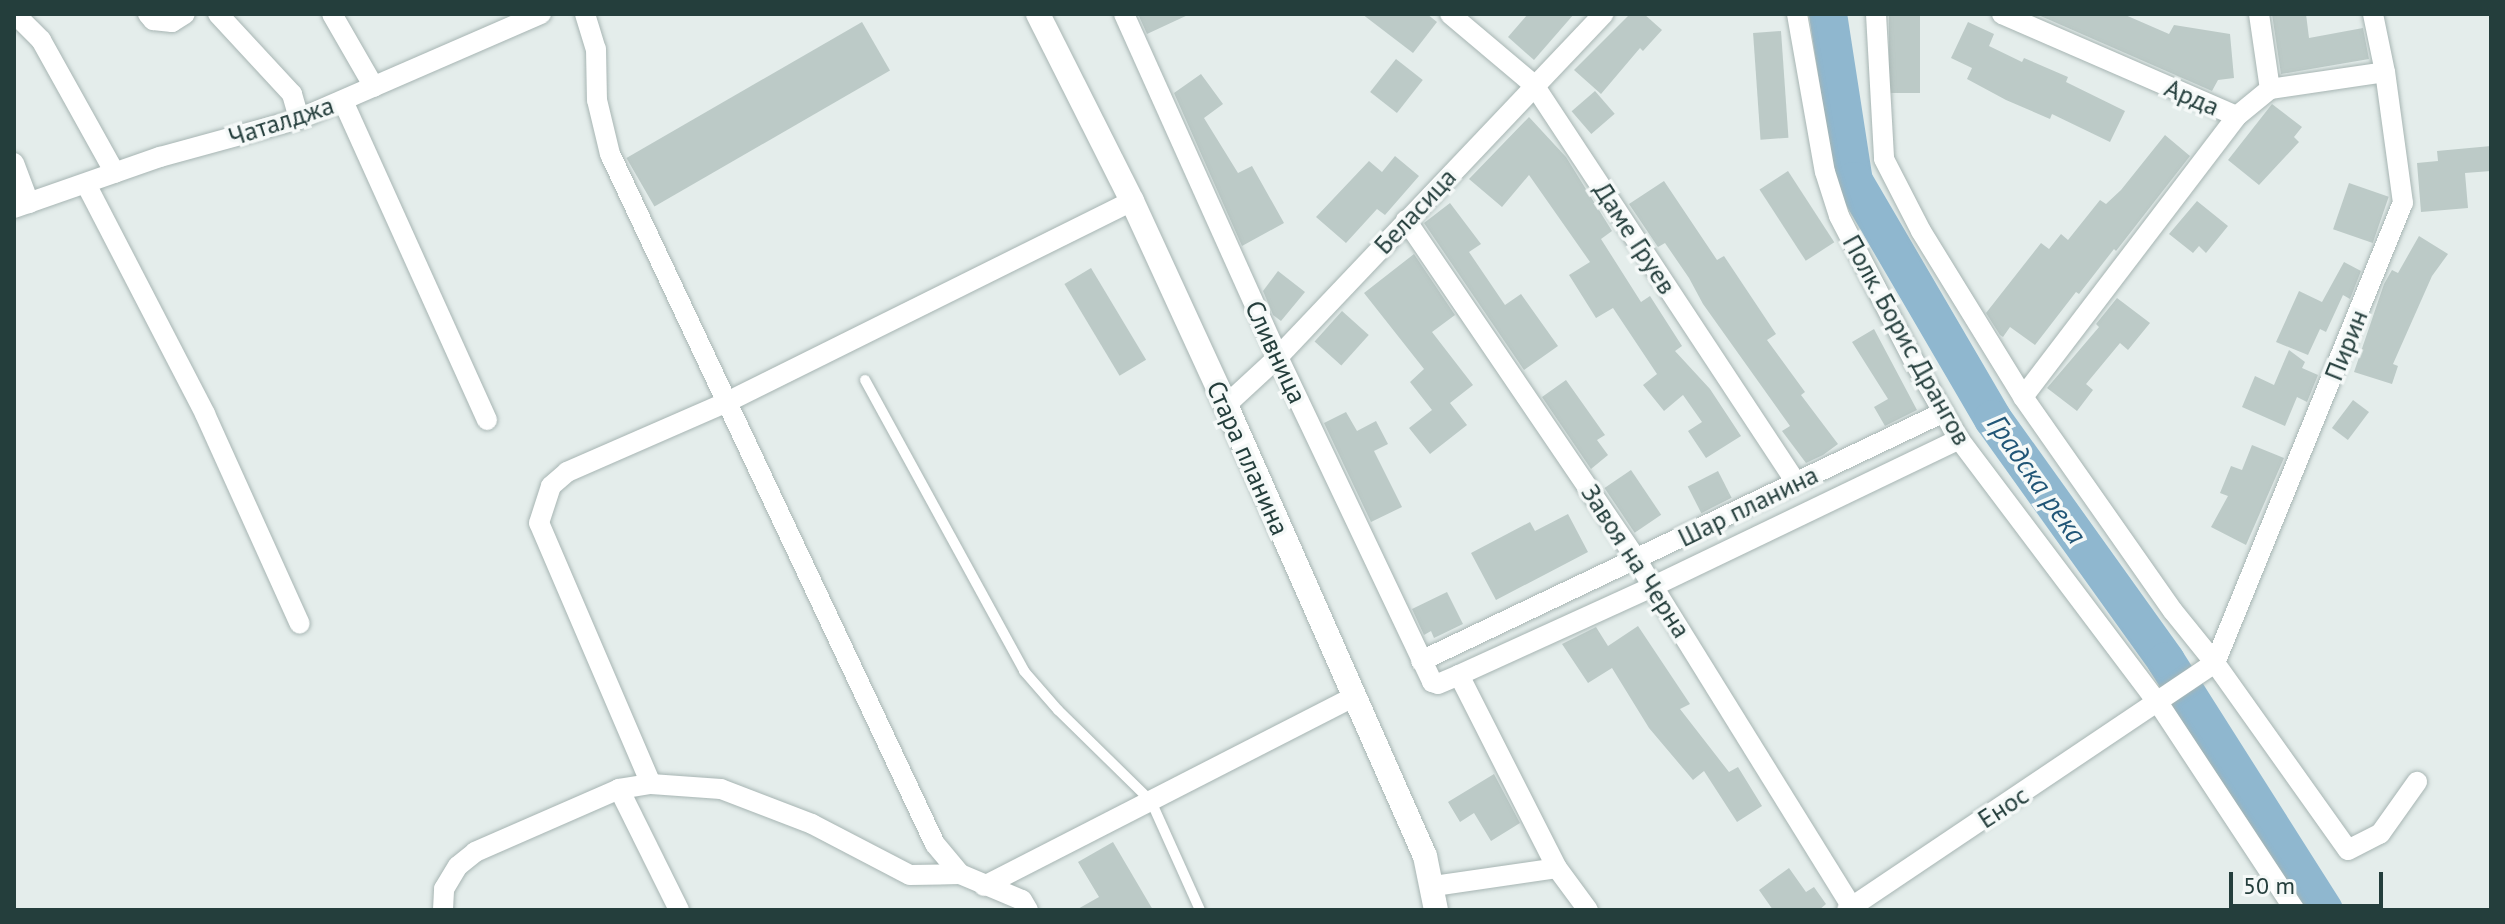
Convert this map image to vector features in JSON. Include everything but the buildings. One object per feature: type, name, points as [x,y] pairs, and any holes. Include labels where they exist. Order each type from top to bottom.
[{"type":"street","points":[[15,14],[41,40],[115,173]]},
{"type":"street","points":[[148,14],[153,20],[172,22],[185,14]]},
{"type":"street","points":[[218,14],[292,94],[299,119]]},
{"type":"street","points":[[332,14],[374,87]]},
{"type":"street","name":"Чаталджа","points":[[22,206],[115,173],[299,119],[541,14]]},
{"type":"street","points":[[585,14],[596,49],[597,100],[610,154],[935,844],[960,874],[1022,900],[1028,910]]},
{"type":"street","name":"Стара планина","points":[[1038,14],[1132,201],[1226,405],[1425,856],[1435,898]]},
{"type":"street","name":"Сливница","points":[[1124,14],[1278,357],[1421,661],[1432,682],[1438,684]]},
{"type":"street","name":"Даме Груев","points":[[1450,14],[1534,85],[1796,482]]},
{"type":"street","name":"Беласица","points":[[1226,405],[1278,357],[1603,14]]},
{"type":"street","name":"Полк. Борис Дрангов","points":[[1797,14],[1825,172],[1839,216],[1915,363],[1959,439],[2159,704],[2295,910]]},
{"type":"street","points":[[1876,14],[1884,159],[1921,231],[2023,397],[2173,611],[2215,663],[2348,850],[2380,834],[2417,782]]},
{"type":"street","name":"Арда","points":[[2002,14],[2237,116],[2270,89]]},
{"type":"street","points":[[2259,14],[2270,89],[2385,72]]},
{"type":"street","name":"Пирин","points":[[2215,663],[2403,203],[2385,72],[2373,14]]},
{"type":"street","points":[[343,101],[487,420]]},
{"type":"street","points":[[2023,397],[2237,116]]},
{"type":"street","points":[[14,163],[22,206]]},
{"type":"street","points":[[86,184],[205,414],[300,624]]},
{"type":"street","points":[[651,784],[539,523],[542,503],[551,486],[567,472],[725,403],[1132,201]]},
{"type":"street","name":"Завоя на Черна","points":[[1406,220],[1654,586],[1851,909]]},
{"type":"street","name":"Шар планина","points":[[1421,661],[1944,412]]},
{"type":"street","name":"Шар планина","points":[[1438,684],[1654,586],[1959,439]]},
{"type":"street","points":[[2159,704],[2215,663]]},
{"type":"street","points":[[1459,675],[1557,868],[1588,910]]},
{"type":"street","points":[[984,886],[1353,697]]},
{"type":"street","name":"Енос","points":[[1851,909],[2159,704]]},
{"type":"street","points":[[443,910],[444,889],[458,866],[475,852],[619,789],[651,784],[721,789],[812,824],[910,875],[960,874]]},
{"type":"street","points":[[619,789],[679,910]]},
{"type":"street","points":[[1435,898],[1557,868]]},
{"type":"lane","points":[[865,380],[1024,671],[1058,710],[1151,801],[1200,910]]},
{"type":"waterway","name":"Градска река","points":[[1828,14],[1854,181],[1993,419],[2166,661],[2324,910]]}]
